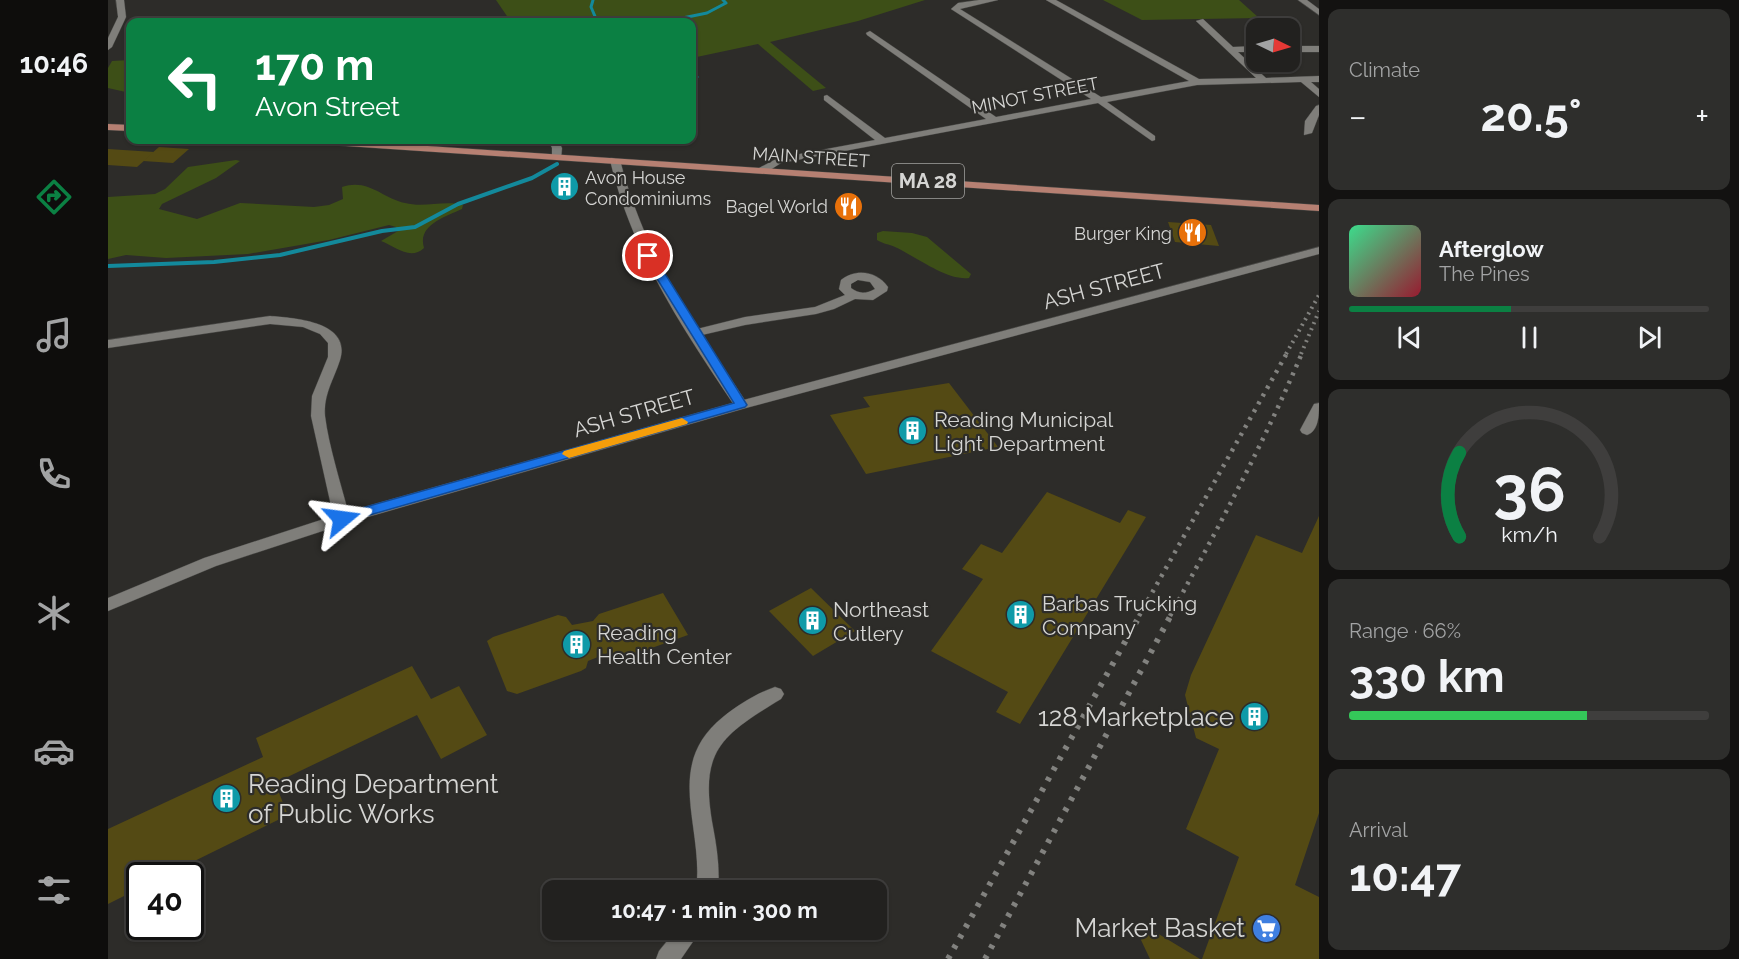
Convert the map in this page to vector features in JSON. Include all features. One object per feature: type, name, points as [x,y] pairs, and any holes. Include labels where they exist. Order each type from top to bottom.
[{"type":"main road","points":[[108,127],[126,128]]},
{"type":"main road","name":"MAIN STREET","points":[[386,144],[1319,208]]},
{"type":"street","points":[[108,47],[122,17],[120,0]]},
{"type":"street","points":[[994,0],[956,7],[957,11],[1099,100],[1152,138]]},
{"type":"street","points":[[1050,0],[1197,82]]},
{"type":"street","points":[[1302,0],[1319,13]]},
{"type":"street","points":[[1200,21],[1263,80]]},
{"type":"street","points":[[870,33],[994,120]]},
{"type":"street","points":[[1231,50],[1246,49]]},
{"type":"street","points":[[1300,49],[1319,49]]},
{"type":"street","points":[[1304,79],[1319,94]]},
{"type":"street","name":"MINOT STREET","points":[[763,170],[778,161],[1197,82],[1319,79]]},
{"type":"street","points":[[827,98],[883,141]]},
{"type":"street","points":[[1307,133],[1310,121],[1319,108]]},
{"type":"street","points":[[555,144],[557,157]]},
{"type":"street","points":[[615,160],[622,190],[638,237],[741,405]]},
{"type":"street","name":"ASH STREET","points":[[108,605],[210,562],[342,519],[741,405],[1319,250]]},
{"type":"street","points":[[696,333],[746,320],[824,307],[853,295]]},
{"type":"street","points":[[108,344],[270,320],[305,323],[324,331],[334,343],[335,357],[319,396],[318,416],[342,519]]},
{"type":"street","points":[[1307,430],[1319,407]]},
{"type":"street","points":[[707,880],[708,864],[698,792],[701,761],[707,746],[718,731],[737,716],[775,694]]},
{"type":"street","points":[[667,959],[682,940]]},
{"type":"green space","points":[[496,0],[925,0],[858,21],[770,42],[826,88],[813,91],[758,44],[696,57],[696,18],[508,18]]},
{"type":"green space","points":[[1103,0],[1239,0],[1259,18],[1246,18],[1142,20]]},
{"type":"green space","points":[[126,60],[126,92],[108,88],[108,68],[112,61]]},
{"type":"green space","points":[[240,161],[216,178],[162,204],[159,209],[197,219],[240,203],[314,207],[329,205],[343,199],[342,187],[351,185],[367,187],[397,201],[412,204],[463,205],[462,209],[428,228],[423,240],[424,248],[413,253],[402,251],[381,241],[398,231],[396,227],[389,225],[329,240],[248,254],[166,258],[126,255],[108,259],[108,197],[155,194],[165,189],[188,167]]},
{"type":"green space","points":[[883,231],[912,233],[927,237],[971,274],[969,278],[960,278],[941,272],[877,240],[877,233]]},
{"type":"building","points":[[159,147],[189,149],[173,163],[143,161]]},
{"type":"building","points":[[108,149],[154,152],[137,167],[108,165]]},
{"type":"building","name":"Burger King","points":[[1168,222],[1211,225],[1219,246],[1175,242]]},
{"type":"building","name":"Reading Municipal Light Department","points":[[949,383],[998,447],[866,474],[830,415],[870,407],[863,397]]},
{"type":"building","name":"Barbas Trucking Company","points":[[1047,492],[1120,523],[1128,510],[1146,517],[1020,724],[996,712],[1008,692],[931,651],[983,579],[962,569],[981,544],[1002,553]]},
{"type":"building","name":"128 Marketplace","points":[[1319,516],[1319,813],[1295,885],[1319,897],[1319,959],[1202,959],[1239,857],[1186,829],[1219,749],[1196,738],[1185,695],[1191,675],[1256,535],[1302,553]]},
{"type":"building","name":"Northeast Cutlery","points":[[811,588],[855,631],[813,656],[769,611]]},
{"type":"building","name":"Reading Health Center","points":[[663,593],[688,635],[621,659],[615,659],[608,653],[588,661],[586,668],[581,671],[517,694],[507,691],[487,641],[493,637],[558,615],[566,617],[572,625],[593,621],[599,614]]},
{"type":"building","name":"Reading Department of Public Works","points":[[412,666],[431,699],[459,686],[487,735],[441,759],[417,715],[275,783],[288,815],[192,862],[126,862],[126,895],[108,904],[108,829],[263,757],[256,738]]},
{"type":"building","name":"Market Basket","points":[[1147,927],[1200,959],[1150,959],[1141,940]]},
{"type":"waterway","points":[[593,0],[591,7],[596,18]]},
{"type":"waterway","points":[[683,18],[707,13],[726,3],[723,0]]},
{"type":"waterway","points":[[108,266],[214,262],[280,255],[382,231],[415,227],[458,204],[532,178],[557,164]]},
{"type":"railway","points":[[1286,354],[1319,295]]},
{"type":"railway","points":[[1301,354],[1319,311]]},
{"type":"railway","points":[[1139,616],[1287,353]]},
{"type":"railway","points":[[1170,616],[1256,453],[1302,353]]},
{"type":"railway","points":[[948,959],[1140,615]]},
{"type":"railway","points":[[985,959],[1171,615]]},
{"type":"slow traffic","points":[[569,454],[682,422]]},
{"type":"place","name":"Avon House Condominiums","points":[[564,187]]},
{"type":"place","name":"Bagel World","points":[[849,206]]},
{"type":"place","name":"Burger King","points":[[1193,233]]},
{"type":"place","name":"Reading Municipal Light Department","points":[[913,431]]},
{"type":"place","name":"Barbas Trucking Company","points":[[1021,615]]},
{"type":"place","name":"Northeast Cutlery","points":[[812,621]]},
{"type":"place","name":"Reading Health Center","points":[[576,644]]},
{"type":"place","name":"128 Marketplace","points":[[1255,717]]},
{"type":"place","name":"Reading Department of Public Works","points":[[227,799]]},
{"type":"place","name":"Market Basket","points":[[1266,928]]},
{"type":"route","points":[[342,519],[741,405],[648,256]]}]
